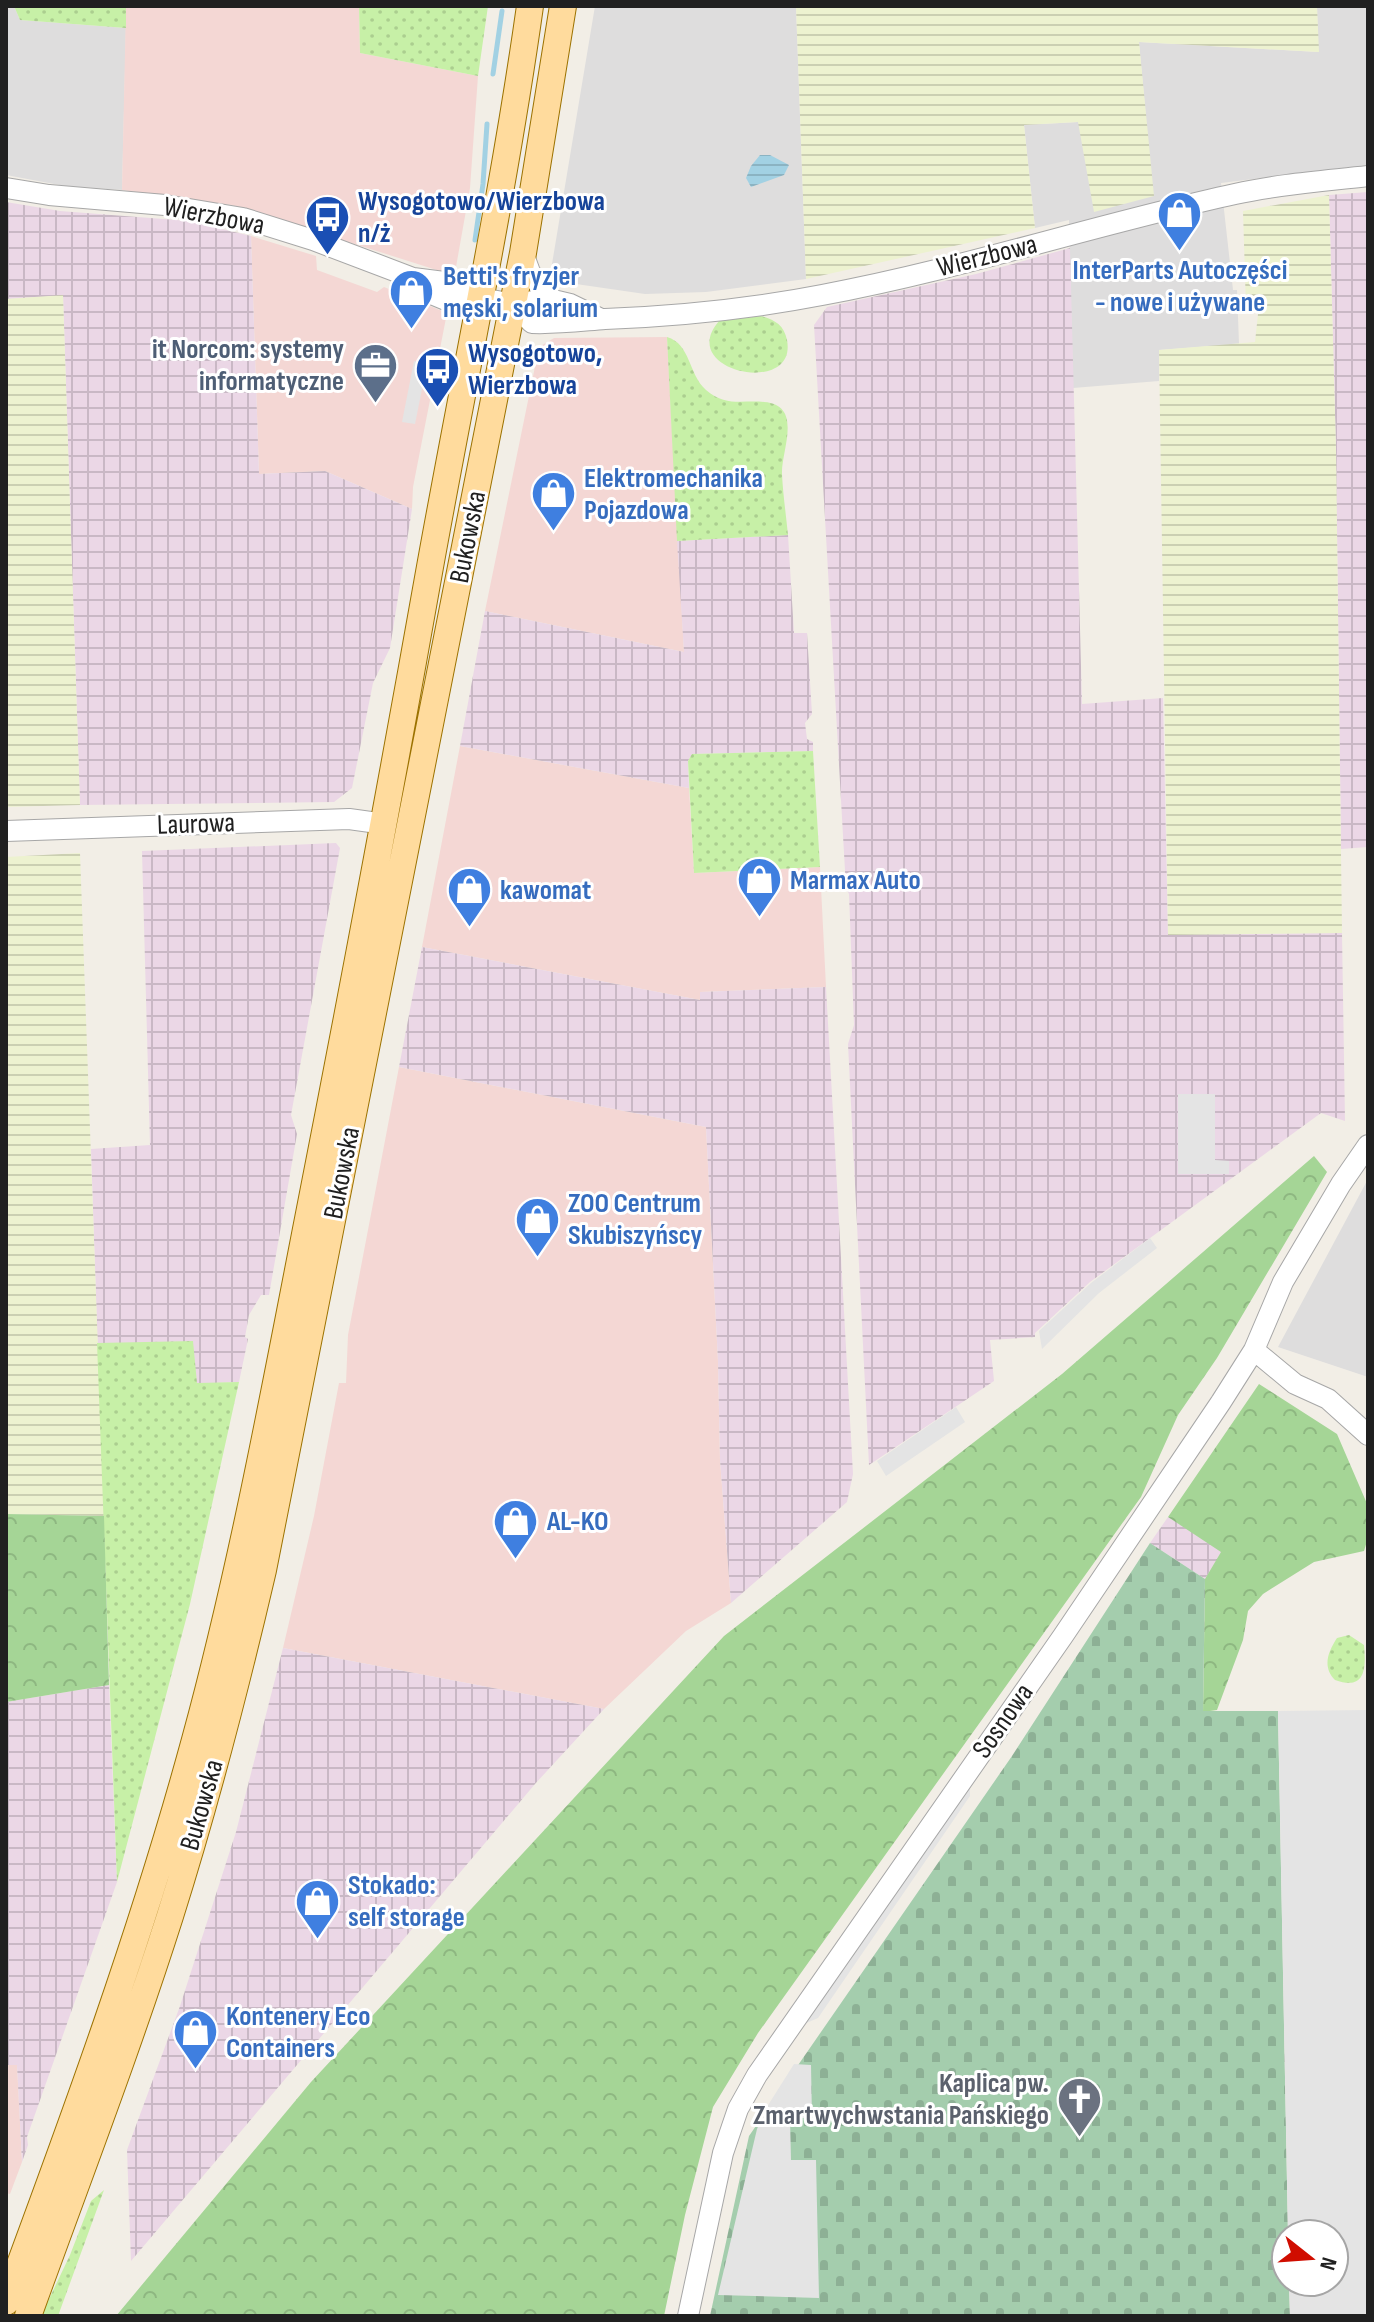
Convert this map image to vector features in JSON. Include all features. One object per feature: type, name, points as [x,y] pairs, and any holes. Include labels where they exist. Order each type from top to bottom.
[{"type":"main road","name":"Bukowska","points":[[6,2302],[94,2063],[140,1927],[217,1656],[257,1483],[385,824],[517,98],[530,6]]},
{"type":"main road","name":"Bukowska","points":[[28,2316],[162,1939],[216,1759],[245,1646],[293,1430],[523,253],[563,6]]},
{"type":"street","name":"Wierzbowa","points":[[513,304],[532,323],[568,324],[678,315],[821,295],[951,266],[1239,193],[1368,176]]},
{"type":"street","name":"Wierzbowa","points":[[6,188],[220,213],[276,227],[413,278],[434,295],[446,300],[481,298],[513,304],[549,299],[570,304],[602,319]]},
{"type":"street","points":[[523,253],[530,272],[549,299]]},
{"type":"street","name":"Laurowa","points":[[6,831],[349,819],[385,824]]},
{"type":"street","name":"Sosnowa","points":[[688,2316],[723,2153],[738,2109],[757,2075],[1063,1636],[1254,1350],[1283,1282],[1361,1167],[1368,1145]]},
{"type":"street","points":[[1254,1350],[1295,1384],[1328,1399],[1368,1435]]},
{"type":"shaded area","points":[[6,6],[14,6],[20,20],[126,28],[122,190],[65,186],[6,175]]},
{"type":"shaded area","points":[[126,6],[359,6],[360,53],[478,76],[470,188],[456,267],[446,273],[232,205],[122,190]]},
{"type":"shaded area","points":[[595,6],[796,6],[806,279],[706,292],[645,294],[576,284],[551,270]]},
{"type":"shaded area","points":[[1317,6],[1368,6],[1368,165],[1221,183],[1233,290],[1237,290],[1239,344],[1159,350],[1159,381],[1073,388],[1069,220],[1035,228],[1024,125],[1078,122],[1153,196],[1139,42],[1318,52]]},
{"type":"shaded area","points":[[1368,192],[1368,847],[1341,849],[1329,195]]},
{"type":"shaded area","points":[[6,202],[60,211],[189,221],[251,236],[259,474],[325,471],[412,509],[390,648],[373,683],[352,788],[334,802],[80,805],[63,296],[6,299]]},
{"type":"shaded area","points":[[251,236],[316,256],[317,270],[377,292],[384,287],[447,313],[413,487],[412,509],[325,471],[259,474]]},
{"type":"shaded area","points":[[1070,248],[1082,704],[1163,698],[1168,935],[1342,933],[1345,1121],[1321,1113],[1090,1282],[1035,1333],[1035,1337],[990,1340],[994,1381],[869,1465],[848,1044],[854,1025],[849,894],[846,888],[814,325],[827,307],[976,274]]},
{"type":"shaded area","points":[[667,337],[684,652],[485,611],[539,347],[554,338]]},
{"type":"shaded area","points":[[414,361],[427,364],[415,424],[402,422]]},
{"type":"shaded area","points":[[788,535],[794,633],[807,633],[812,714],[805,723],[807,739],[813,742],[813,751],[692,754],[688,761],[689,788],[460,746],[485,611],[684,652],[677,541]]},
{"type":"shaded area","points":[[460,746],[689,788],[694,873],[820,867],[826,987],[700,992],[700,1000],[422,947]]},
{"type":"shaded area","points":[[336,843],[340,848],[291,1115],[297,1134],[269,1295],[261,1295],[249,1315],[245,1337],[248,1339],[239,1382],[99,1388],[91,1149],[150,1145],[142,851]]},
{"type":"shaded area","points":[[422,947],[700,1000],[700,992],[826,987],[853,1474],[847,1502],[731,1603],[720,1460],[706,1127],[399,1067]]},
{"type":"shaded area","points":[[399,1067],[706,1127],[720,1460],[731,1603],[686,1631],[604,1709],[283,1648],[314,1516],[339,1383],[346,1383],[348,1335]]},
{"type":"shaded area","points":[[1178,1094],[1215,1094],[1215,1160],[1229,1161],[1229,1174],[1178,1174]]},
{"type":"shaded area","points":[[1368,1179],[1368,1377],[1278,1347]]},
{"type":"shaded area","points":[[1150,1238],[1157,1248],[1099,1293],[1042,1349],[1039,1331],[1091,1283]]},
{"type":"shaded area","points":[[956,1407],[965,1422],[886,1476],[877,1461]]},
{"type":"shaded area","points":[[1168,1517],[1222,1551],[1205,1579],[1150,1543]]},
{"type":"shaded area","name":"Stokado: self storage","points":[[283,1648],[604,1709],[535,1784],[131,2261],[127,2150],[180,2006],[236,1832]]},
{"type":"shaded area","points":[[109,1685],[117,1882],[27,2137],[28,2145],[22,2162],[17,2065],[6,2065],[6,1702]]},
{"type":"shaded area","points":[[1368,1710],[1368,2316],[1290,2316],[1289,2298],[1350,2298],[1350,2218],[1288,2218],[1278,1711]]},
{"type":"shaded area","points":[[970,1782],[970,1796],[818,2018],[804,2024]]},
{"type":"shaded area","points":[[17,2064],[22,2162],[10,2194],[6,2193],[6,2065]]},
{"type":"shaded area","points":[[794,2064],[811,2065],[812,2118],[790,2118],[791,2160],[816,2160],[819,2298],[718,2295],[757,2129],[765,2110]]},
{"type":"green space","points":[[14,6],[126,6],[126,28],[20,20]]},
{"type":"green space","points":[[359,6],[488,6],[478,76],[360,53]]},
{"type":"green space","points":[[796,6],[1317,6],[1319,52],[1139,42],[1154,196],[1094,212],[1078,122],[1024,125],[1035,228],[806,279]]},
{"type":"green space","points":[[1329,195],[1336,450],[1342,933],[1168,935],[1159,350],[1255,342],[1258,314],[1246,308],[1243,211]]},
{"type":"green space","points":[[63,295],[80,805],[6,807],[6,299]]},
{"type":"green space","points":[[761,316],[778,324],[787,340],[785,358],[775,368],[759,372],[741,371],[724,364],[713,354],[710,339],[719,321]]},
{"type":"green space","points":[[667,337],[681,346],[700,383],[713,395],[734,402],[764,402],[784,411],[788,430],[782,474],[788,535],[677,541]]},
{"type":"green space","points":[[813,751],[820,867],[694,873],[688,761],[692,754]]},
{"type":"green space","points":[[80,853],[104,1516],[6,1514],[6,857]]},
{"type":"green space","points":[[1314,1156],[1327,1172],[1217,1358],[1178,1415],[1141,1497],[758,2033],[713,2107],[685,2215],[664,2316],[116,2316],[311,2082],[724,1636],[1062,1374]]},
{"type":"green space","points":[[193,1341],[197,1383],[239,1382],[190,1604],[117,1882],[97,1343]]},
{"type":"green space","points":[[1259,1384],[1337,1434],[1368,1506],[1368,1538],[1364,1551],[1314,1562],[1263,1594],[1248,1611],[1243,1640],[1217,1710],[1203,1712],[1205,1579],[1221,1552],[1168,1517]]},
{"type":"green space","points":[[6,1514],[104,1516],[109,1685],[6,1702]]},
{"type":"green space","points":[[1150,1543],[1205,1579],[1203,1711],[1278,1711],[1288,2218],[1270,2218],[1270,2298],[1289,2298],[1290,2316],[710,2316],[749,2136],[1012,1756]]},
{"type":"green space","points":[[1349,1635],[1364,1645],[1365,1662],[1358,1680],[1345,1683],[1331,1675],[1328,1659],[1337,1638]]},
{"type":"green space","points":[[104,2190],[58,2316],[41,2316],[91,2201]]},
{"type":"water","points":[[760,155],[770,155],[789,165],[784,175],[751,187],[746,178]]},
{"type":"waterway","points":[[493,74],[502,11]]},
{"type":"waterway","points":[[475,240],[487,124]]},
{"type":"place","name":"InterParts Autoczęści - nowe i używane","points":[[1180,252]]},
{"type":"place","name":"Wysogotowo/Wierzbowa n/ż","points":[[327,256]]},
{"type":"place","name":"Betti's fryzjer męski, solarium","points":[[412,331]]},
{"type":"place","name":"it Norcom: systemy informatyczne","points":[[375,404]]},
{"type":"place","name":"Wysogotowo, Wierzbowa","points":[[437,408]]},
{"type":"place","name":"Elektromechanika Pojazdowa","points":[[553,533]]},
{"type":"place","name":"Marmax Auto","points":[[759,919]]},
{"type":"place","name":"kawomat","points":[[469,929]]},
{"type":"place","name":"ZOO Centrum Skubiszyńscy","points":[[537,1258]]},
{"type":"place","name":"AL-KO","points":[[516,1560]]},
{"type":"place","name":"Stokado: self storage","points":[[317,1940]]},
{"type":"place","name":"Kontenery Eco Containers","points":[[195,2071]]},
{"type":"place","name":"Kaplica pw. Zmartwychwstania Pańskiego","points":[[1080,2138]]}]
